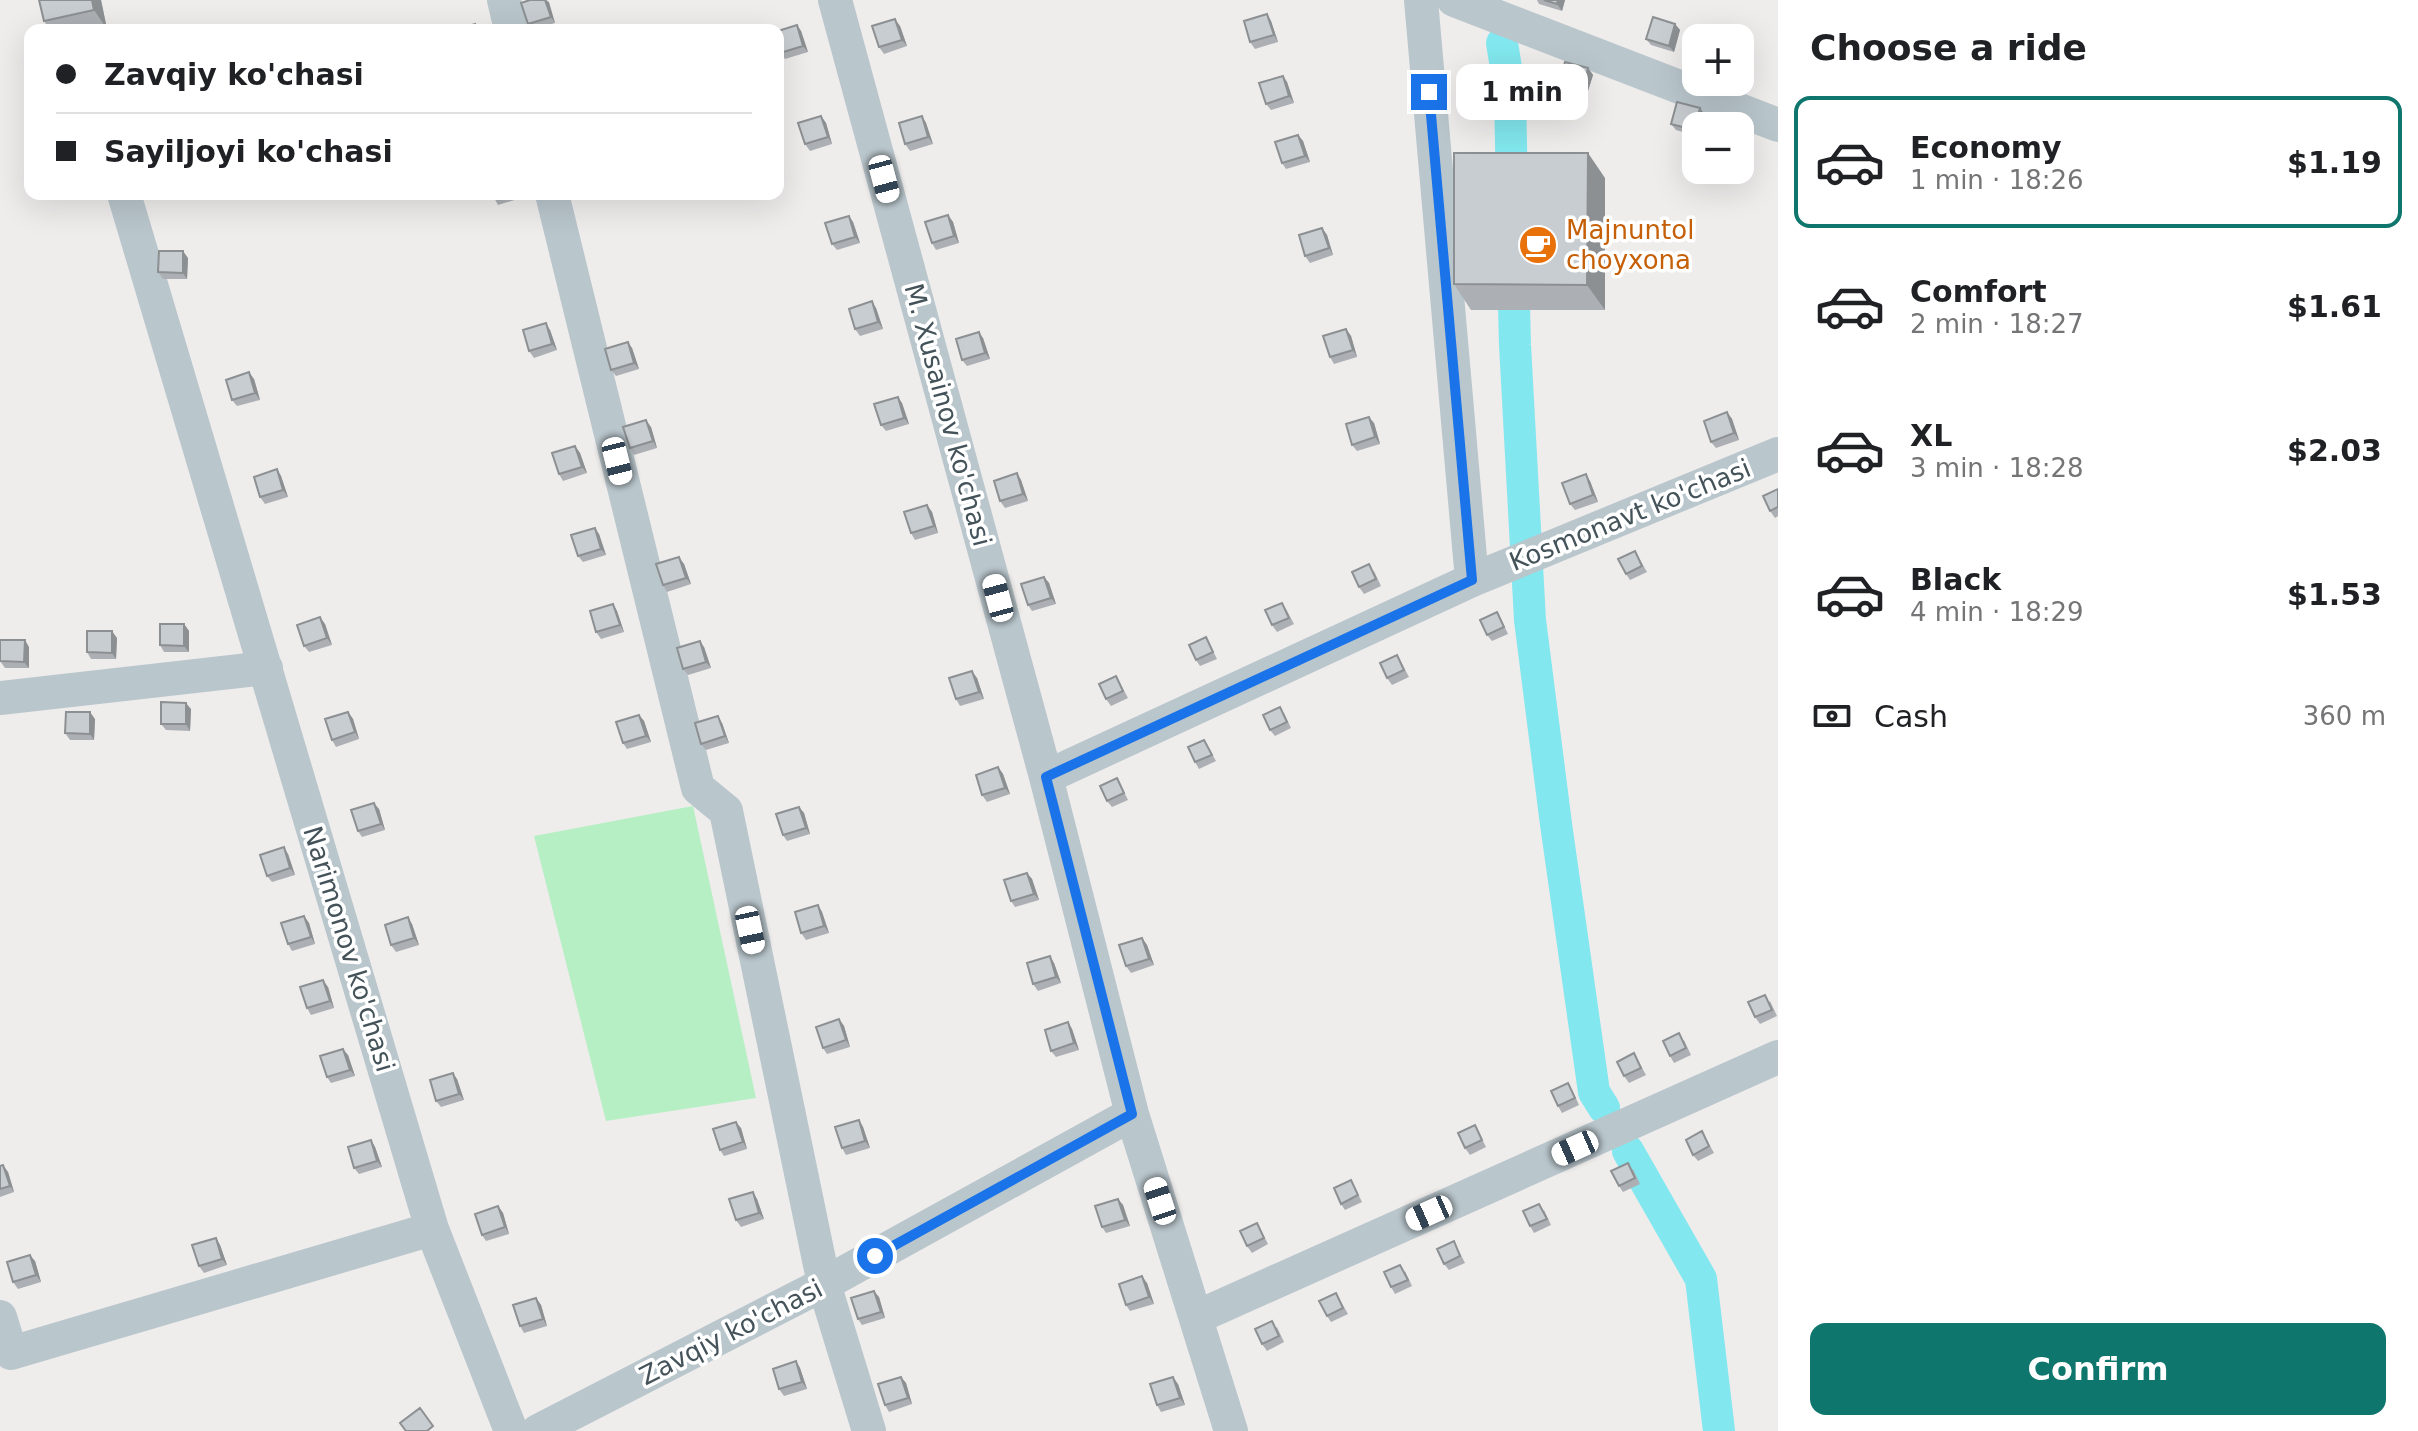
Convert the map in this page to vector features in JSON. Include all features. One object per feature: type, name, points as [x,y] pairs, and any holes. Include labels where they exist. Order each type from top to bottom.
[{"type":"street","points":[[504,0],[510,24]]},
{"type":"street","name":"M. Xusainov ko'chasi","points":[[835,0],[1046,777],[1132,1114],[1231,1431]]},
{"type":"street","points":[[1421,0],[1473,579]]},
{"type":"street","points":[[1454,0],[1778,125]]},
{"type":"street","name":"Narimonov ko'chasi","points":[[126,200],[432,1229],[511,1431]]},
{"type":"street","points":[[553,200],[698,788],[726,811],[824,1284],[869,1431]]},
{"type":"street","name":"Kosmonavt ko'chasi","points":[[1046,777],[1473,579],[1778,454]]},
{"type":"street","points":[[0,698],[266,668]]},
{"type":"street","points":[[1197,1317],[1778,1057]]},
{"type":"street","name":"Zavqiy ko'chasi","points":[[538,1431],[824,1284],[1132,1114]]},
{"type":"street","points":[[0,1317],[11,1353],[432,1229]]},
{"type":"green space","points":[[693,806],[756,1098],[606,1121],[534,836]]},
{"type":"building","points":[[39,0],[92,0],[94,10],[44,21]]},
{"type":"building","points":[[545,0],[551,17],[528,24],[521,3]]},
{"type":"building","points":[[1267,14],[1274,35],[1250,42],[1244,21]]},
{"type":"building","points":[[1653,17],[1675,24],[1669,46],[1646,39]]},
{"type":"building","points":[[895,19],[902,40],[879,47],[872,26]]},
{"type":"building","points":[[797,25],[803,46],[784,52],[784,29]]},
{"type":"building","points":[[1565,62],[1588,68],[1582,91],[1559,84]]},
{"type":"building","points":[[1283,76],[1289,96],[1266,104],[1259,83]]},
{"type":"building","points":[[1677,102],[1700,108],[1699,112],[1682,112],[1682,127],[1671,124]]},
{"type":"building","points":[[821,116],[828,137],[805,144],[798,123]]},
{"type":"building","points":[[922,116],[928,137],[905,144],[899,123]]},
{"type":"building","points":[[1298,135],[1305,156],[1282,163],[1275,142]]},
{"type":"building","points":[[1454,153],[1588,153],[1587,285],[1454,284]]},
{"type":"building","points":[[948,215],[954,236],[932,243],[925,222]]},
{"type":"building","points":[[849,216],[855,237],[832,244],[825,223]]},
{"type":"building","points":[[1322,228],[1329,248],[1305,256],[1299,235]]},
{"type":"building","points":[[159,251],[183,251],[183,273],[158,272]]},
{"type":"building","points":[[872,301],[878,322],[855,329],[849,309]]},
{"type":"building","points":[[546,323],[552,344],[529,351],[523,330]]},
{"type":"building","points":[[1346,329],[1353,350],[1330,357],[1323,336]]},
{"type":"building","points":[[979,332],[985,353],[962,360],[956,339]]},
{"type":"building","points":[[628,342],[634,363],[611,370],[605,349]]},
{"type":"building","points":[[249,372],[255,393],[232,400],[226,380]]},
{"type":"building","points":[[898,397],[904,418],[881,425],[874,404]]},
{"type":"building","points":[[1727,412],[1734,433],[1711,442],[1704,421]]},
{"type":"building","points":[[1369,417],[1375,437],[1352,445],[1346,424]]},
{"type":"building","points":[[646,420],[653,441],[630,448],[623,427]]},
{"type":"building","points":[[575,446],[582,467],[559,474],[552,453]]},
{"type":"building","points":[[277,469],[283,490],[260,497],[254,477]]},
{"type":"building","points":[[1017,473],[1023,494],[1000,501],[994,481]]},
{"type":"building","points":[[1586,474],[1593,495],[1570,504],[1562,483]]},
{"type":"building","points":[[1778,489],[1778,507],[1770,511],[1763,496]]},
{"type":"building","points":[[927,505],[934,526],[911,533],[904,512]]},
{"type":"building","points":[[595,528],[601,549],[578,556],[571,535]]},
{"type":"building","points":[[1635,551],[1642,566],[1626,574],[1618,559]]},
{"type":"building","points":[[679,557],[686,578],[663,585],[656,564]]},
{"type":"building","points":[[1369,564],[1376,579],[1359,587],[1352,572]]},
{"type":"building","points":[[1044,577],[1051,598],[1028,605],[1021,584]]},
{"type":"building","points":[[1282,603],[1289,618],[1272,625],[1265,610]]},
{"type":"building","points":[[613,604],[620,625],[596,632],[590,611]]},
{"type":"building","points":[[1497,612],[1504,627],[1487,635],[1480,620]]},
{"type":"building","points":[[320,617],[327,638],[304,646],[297,625]]},
{"type":"building","points":[[160,624],[184,624],[184,646],[160,645]]},
{"type":"building","points":[[87,631],[112,631],[112,653],[87,652]]},
{"type":"building","points":[[1206,637],[1213,652],[1196,660],[1189,645]]},
{"type":"building","points":[[0,640],[25,640],[24,662],[0,661]]},
{"type":"building","points":[[700,641],[706,662],[683,669],[677,648]]},
{"type":"building","points":[[1397,655],[1404,670],[1387,678],[1380,663]]},
{"type":"building","points":[[972,671],[979,692],[956,699],[949,678]]},
{"type":"building","points":[[1116,676],[1123,691],[1106,699],[1099,684]]},
{"type":"building","points":[[161,702],[186,703],[186,724],[161,724]]},
{"type":"building","points":[[1280,707],[1287,722],[1270,730],[1263,715]]},
{"type":"building","points":[[66,712],[90,712],[90,734],[65,733]]},
{"type":"building","points":[[348,712],[355,732],[332,740],[325,719]]},
{"type":"building","points":[[639,715],[646,736],[623,743],[616,722]]},
{"type":"building","points":[[718,716],[725,736],[701,744],[695,723]]},
{"type":"building","points":[[1204,740],[1212,755],[1195,762],[1188,747]]},
{"type":"building","points":[[998,767],[1005,788],[982,795],[976,775]]},
{"type":"building","points":[[1117,778],[1124,793],[1107,801],[1100,786]]},
{"type":"building","points":[[374,803],[381,824],[358,831],[351,810]]},
{"type":"building","points":[[799,807],[806,828],[783,835],[776,814]]},
{"type":"building","points":[[284,847],[290,868],[267,876],[260,855]]},
{"type":"building","points":[[1027,873],[1034,894],[1011,901],[1004,880]]},
{"type":"building","points":[[818,905],[824,926],[801,933],[795,912]]},
{"type":"building","points":[[304,916],[311,937],[288,944],[281,923]]},
{"type":"building","points":[[408,917],[414,938],[391,945],[385,925]]},
{"type":"building","points":[[1142,938],[1149,959],[1126,966],[1119,945]]},
{"type":"building","points":[[1050,956],[1056,977],[1033,984],[1027,963]]},
{"type":"building","points":[[323,980],[330,1001],[307,1008],[300,987]]},
{"type":"building","points":[[1765,995],[1772,1010],[1755,1017],[1748,1002]]},
{"type":"building","points":[[839,1019],[846,1040],[823,1048],[816,1027]]},
{"type":"building","points":[[1068,1022],[1074,1043],[1051,1051],[1045,1030]]},
{"type":"building","points":[[1679,1033],[1686,1048],[1670,1056],[1663,1041]]},
{"type":"building","points":[[343,1049],[350,1070],[327,1077],[320,1056]]},
{"type":"building","points":[[1634,1053],[1641,1068],[1624,1076],[1617,1062]]},
{"type":"building","points":[[453,1073],[459,1094],[436,1101],[430,1080]]},
{"type":"building","points":[[1568,1083],[1575,1098],[1558,1106],[1551,1091]]},
{"type":"building","points":[[859,1120],[865,1141],[842,1148],[835,1127]]},
{"type":"building","points":[[736,1122],[743,1142],[720,1150],[713,1129]]},
{"type":"building","points":[[1475,1125],[1482,1140],[1465,1148],[1458,1133]]},
{"type":"building","points":[[1702,1131],[1709,1146],[1693,1155],[1686,1140]]},
{"type":"building","points":[[371,1140],[377,1161],[354,1168],[348,1147]]},
{"type":"building","points":[[1628,1163],[1635,1178],[1619,1186],[1611,1171]]},
{"type":"building","points":[[3,1165],[10,1186],[0,1189],[0,1166]]},
{"type":"building","points":[[1351,1180],[1358,1195],[1341,1204],[1334,1188]]},
{"type":"building","points":[[753,1192],[759,1213],[736,1220],[729,1199]]},
{"type":"building","points":[[1118,1199],[1125,1220],[1102,1227],[1095,1206]]},
{"type":"building","points":[[1539,1204],[1547,1219],[1530,1226],[1523,1211]]},
{"type":"building","points":[[498,1206],[505,1227],[482,1235],[475,1214]]},
{"type":"building","points":[[1257,1223],[1264,1238],[1247,1246],[1240,1231]]},
{"type":"building","points":[[216,1238],[222,1259],[199,1266],[192,1245]]},
{"type":"building","points":[[1454,1241],[1460,1256],[1444,1264],[1437,1249]]},
{"type":"building","points":[[30,1255],[36,1275],[13,1282],[7,1262]]},
{"type":"building","points":[[1400,1265],[1408,1280],[1391,1287],[1384,1272]]},
{"type":"building","points":[[1142,1276],[1149,1297],[1126,1305],[1119,1284]]},
{"type":"building","points":[[874,1291],[881,1312],[858,1319],[851,1298]]},
{"type":"building","points":[[1336,1293],[1343,1308],[1327,1316],[1319,1301]]},
{"type":"building","points":[[536,1298],[543,1319],[520,1326],[513,1305]]},
{"type":"building","points":[[1272,1321],[1279,1336],[1262,1344],[1255,1329]]},
{"type":"building","points":[[796,1361],[802,1382],[779,1389],[773,1369]]},
{"type":"building","points":[[901,1377],[908,1398],[885,1405],[878,1384]]},
{"type":"building","points":[[1173,1377],[1180,1398],[1157,1405],[1150,1384]]},
{"type":"building","points":[[420,1408],[433,1426],[427,1431],[406,1431],[400,1423]]},
{"type":"waterway","points":[[1502,43],[1510,92],[1512,195]]},
{"type":"waterway","points":[[1513,266],[1530,620],[1594,1092],[1604,1108]]},
{"type":"waterway","points":[[1628,1151],[1701,1279],[1719,1431]]},
{"type":"place","name":"Majnuntol choyxona","points":[[1538,245]]},
{"type":"route","points":[[875,1256],[1132,1114],[1046,777],[1472,580],[1429,92]]}]
